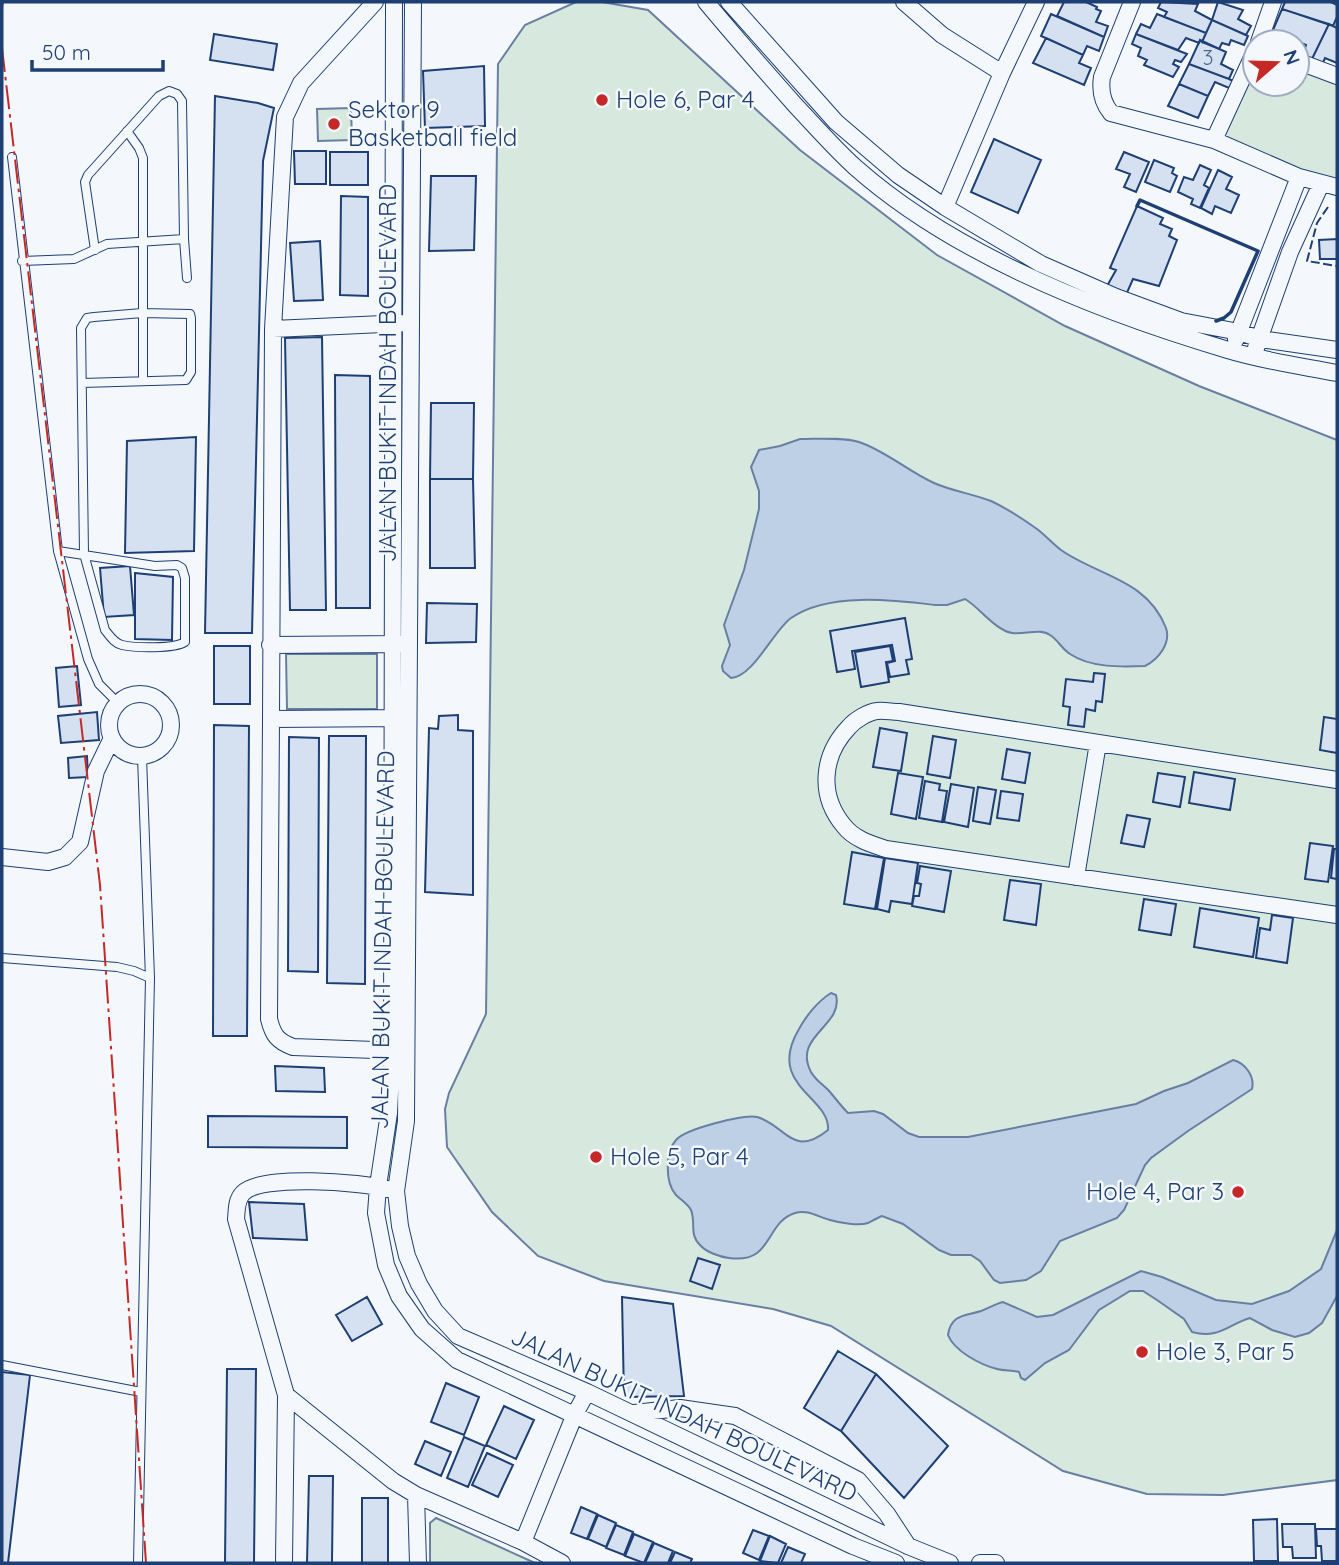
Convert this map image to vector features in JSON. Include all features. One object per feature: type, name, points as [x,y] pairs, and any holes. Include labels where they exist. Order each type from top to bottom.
[{"type":"street","points":[[375,2],[300,83],[285,117],[273,329],[269,1019],[273,1035],[280,1042],[293,1047],[399,1051]]},
{"type":"street","points":[[394,2],[402,323],[399,1051],[377,1186],[376,1213],[386,1265],[399,1296],[422,1329],[457,1360],[853,1546],[897,1563]]},
{"type":"street","name":"JALAN BUKIT INDAH BOULEVARD","points":[[402,323],[413,2]]},
{"type":"street","points":[[706,2],[822,134],[854,166],[888,194],[951,235],[1034,278],[1107,310],[1230,351],[1337,373]]},
{"type":"street","points":[[729,2],[836,122],[898,175],[945,207],[1041,264],[1116,297],[1181,321],[1239,332],[1260,339],[1337,350]]},
{"type":"street","points":[[905,2],[942,35],[1002,73]]},
{"type":"street","points":[[945,207],[1002,73],[1036,2]]},
{"type":"street","points":[[1132,2],[1102,77],[1100,88],[1105,106],[1111,113],[1214,140],[1299,177],[1337,187]]},
{"type":"street","points":[[1264,28],[1273,2]]},
{"type":"street","points":[[1311,66],[1337,76]]},
{"type":"street","points":[[1214,140],[1241,81]]},
{"type":"street","points":[[1230,351],[1299,177]]},
{"type":"street","points":[[1254,356],[1290,252],[1321,184]]},
{"type":"street","points":[[273,329],[402,323]]},
{"type":"street","points":[[270,645],[401,644]]},
{"type":"street","points":[[134,694],[143,694],[159,701],[169,714],[171,728],[165,744],[151,755],[142,757],[124,752],[112,738],[109,720],[118,703],[134,694]]},
{"type":"street","points":[[1337,780],[899,712],[875,711],[854,722],[838,739],[828,760],[825,784],[832,807],[845,827],[864,841],[886,849],[1337,915]]},
{"type":"street","points":[[271,719],[401,719]]},
{"type":"street","points":[[2,857],[48,862],[65,858],[80,842],[96,771],[112,738]]},
{"type":"street","points":[[1076,877],[1098,743]]},
{"type":"street","name":"JALAN BUKIT INDAH BOULEVARD","points":[[399,1051],[406,1121],[396,1191],[405,1246],[418,1284],[435,1311],[458,1336],[587,1392],[908,1546],[943,1560]]},
{"type":"street","points":[[284,1563],[286,1395],[236,1219],[238,1201],[242,1193],[250,1188],[267,1183],[326,1182],[377,1186],[396,1191]]},
{"type":"street","points":[[523,1542],[575,1414],[587,1392]]},
{"type":"street","points":[[286,1395],[393,1481],[416,1495],[523,1542],[562,1563]]},
{"type":"street","points":[[632,1413],[680,1408],[735,1416],[858,1480],[887,1514],[908,1546]]},
{"type":"street","points":[[416,1495],[418,1563]]},
{"type":"street","points":[[980,1563],[996,1563]]},
{"type":"lane","points":[[95,250],[85,182],[88,175],[159,96],[169,91],[177,94],[182,101],[187,278]]},
{"type":"lane","points":[[127,131],[143,158],[143,380]]},
{"type":"lane","points":[[12,158],[58,551],[88,659],[99,684],[118,703]]},
{"type":"lane","points":[[22,261],[74,259],[107,244],[184,239]]},
{"type":"lane","points":[[58,551],[84,554],[155,566],[177,565],[182,568],[185,578],[185,642],[177,647],[121,645],[105,630],[84,554],[81,328],[84,321],[93,317],[142,313],[190,314],[190,376],[186,380],[82,383]]},
{"type":"lane","points":[[138,1563],[150,978],[142,757]]},
{"type":"lane","points":[[2,958],[117,967],[150,978]]},
{"type":"lane","points":[[2,1365],[141,1392]]},
{"type":"shaded area","points":[[576,2],[602,2],[648,10],[800,150],[937,255],[1065,326],[1199,386],[1337,440],[1337,1480],[1223,1495],[1147,1494],[1063,1471],[831,1326],[773,1309],[604,1281],[538,1256],[492,1212],[447,1147],[445,1109],[449,1093],[486,1014],[498,64],[525,25]]},
{"type":"shaded area","points":[[1311,66],[1337,76],[1337,185],[1216,140],[1241,83],[1241,98],[1311,98]]},
{"type":"shaded area","name":"Sektor 9 Basketball field","points":[[351,108],[352,140],[318,141],[317,109]]},
{"type":"shaded area","points":[[286,654],[377,654],[377,709],[287,709]]},
{"type":"shaded area","points":[[436,1518],[535,1563],[430,1563],[430,1523]]},
{"type":"water","points":[[800,439],[859,442],[934,483],[991,501],[1008,510],[1075,559],[1120,580],[1147,599],[1166,628],[1167,639],[1163,650],[1145,666],[1097,664],[1078,659],[1046,633],[1006,631],[965,599],[947,605],[881,600],[842,601],[823,604],[791,618],[747,670],[731,678],[723,671],[722,666],[730,645],[724,625],[744,570],[759,509],[759,491],[751,467],[759,450]]},
{"type":"water","points":[[831,993],[836,995],[833,1015],[808,1049],[807,1060],[811,1072],[848,1113],[874,1111],[883,1114],[908,1133],[919,1137],[968,1137],[1136,1104],[1188,1083],[1233,1060],[1248,1071],[1252,1079],[1252,1089],[1151,1158],[1124,1210],[1117,1218],[1060,1241],[1041,1271],[1026,1280],[1000,1283],[971,1255],[951,1255],[939,1250],[903,1224],[882,1216],[868,1223],[855,1224],[809,1213],[795,1213],[778,1225],[754,1255],[729,1258],[713,1254],[697,1241],[691,1210],[672,1190],[668,1160],[672,1145],[691,1131],[715,1123],[750,1117],[767,1121],[797,1141],[816,1138],[828,1130],[820,1108],[794,1077],[790,1064],[791,1048],[802,1024],[817,1004]]},
{"type":"water","points":[[1337,1230],[1337,1296],[1322,1323],[1309,1333],[1295,1337],[1272,1330],[1250,1318],[1209,1334],[1192,1332],[1184,1319],[1143,1291],[1130,1291],[1099,1310],[1069,1350],[1045,1363],[1025,1380],[1019,1372],[1000,1370],[976,1361],[956,1346],[948,1335],[956,1319],[1003,1302],[1037,1317],[1053,1315],[1141,1271],[1216,1300],[1252,1304],[1289,1291],[1321,1269]]},
{"type":"building","points":[[1064,2],[1086,2],[1097,7],[1096,9],[1101,11],[1096,22],[1108,26],[1104,37],[1057,16]]},
{"type":"building","points":[[1161,2],[1198,4],[1195,11],[1212,20],[1206,33],[1164,17],[1167,12],[1158,8]]},
{"type":"building","points":[[1218,2],[1243,10],[1238,19],[1251,26],[1241,28],[1241,33],[1212,20]]},
{"type":"building","points":[[1285,2],[1331,2],[1337,5],[1337,17],[1333,26],[1282,9]]},
{"type":"building","points":[[1282,9],[1329,24],[1311,61],[1311,28],[1274,28]]},
{"type":"building","points":[[1051,14],[1104,37],[1099,51],[1087,46],[1083,55],[1041,36]]},
{"type":"building","points":[[1157,14],[1206,33],[1202,42],[1186,38],[1178,50],[1136,34],[1141,24],[1150,28]]},
{"type":"building","points":[[1212,20],[1241,33],[1241,44],[1231,40],[1229,45],[1222,43],[1219,49],[1202,42]]},
{"type":"building","points":[[1329,24],[1337,28],[1337,63],[1325,58],[1322,65],[1311,61]]},
{"type":"building","points":[[214,34],[277,44],[273,70],[210,60]]},
{"type":"building","points":[[1136,34],[1187,54],[1181,62],[1175,60],[1173,64],[1179,67],[1173,77],[1144,65],[1147,60],[1138,56],[1141,48],[1132,44]]},
{"type":"building","points":[[1046,38],[1083,55],[1079,63],[1091,68],[1084,85],[1033,63]]},
{"type":"building","points":[[1200,40],[1226,52],[1221,64],[1233,70],[1229,79],[1189,64]]},
{"type":"building","points":[[1189,64],[1233,81],[1229,88],[1215,82],[1208,96],[1179,84]]},
{"type":"building","points":[[484,66],[485,126],[425,128],[423,71]]},
{"type":"building","points":[[1179,84],[1208,96],[1198,118],[1168,106]]},
{"type":"building","points":[[215,96],[274,108],[263,161],[252,633],[205,633]]},
{"type":"building","points":[[994,139],[1041,160],[1018,213],[971,192]]},
{"type":"building","points":[[294,151],[326,151],[326,184],[295,184]]},
{"type":"building","points":[[330,152],[368,152],[368,185],[330,185]]},
{"type":"building","points":[[1124,152],[1149,162],[1136,192],[1124,187],[1130,174],[1116,169]]},
{"type":"building","points":[[1154,160],[1174,168],[1172,173],[1177,176],[1170,192],[1145,182]]},
{"type":"building","points":[[1200,165],[1211,170],[1204,185],[1209,188],[1200,208],[1191,204],[1193,199],[1178,192],[1184,177],[1193,180]]},
{"type":"building","points":[[1218,170],[1232,177],[1226,189],[1239,195],[1231,213],[1215,206],[1212,214],[1201,208]]},
{"type":"building","points":[[431,176],[476,176],[474,250],[429,251]]},
{"type":"building","points":[[341,196],[368,197],[368,296],[340,295]]},
{"type":"building","points":[[1137,206],[1163,218],[1160,224],[1172,229],[1169,236],[1177,240],[1159,286],[1133,279],[1126,295],[1107,286],[1116,270],[1110,268]]},
{"type":"building","points":[[1337,239],[1337,259],[1320,259],[1319,240]]},
{"type":"building","points":[[320,241],[323,300],[294,301],[290,243]]},
{"type":"building","points":[[322,337],[326,610],[290,610],[285,338]]},
{"type":"building","points":[[335,375],[370,376],[370,608],[336,608]]},
{"type":"building","points":[[431,403],[474,403],[473,479],[430,479]]},
{"type":"building","points":[[196,437],[194,551],[125,553],[127,441]]},
{"type":"building","points":[[430,479],[473,479],[475,568],[430,568]]},
{"type":"building","points":[[130,566],[134,615],[104,617],[100,568]]},
{"type":"building","points":[[135,573],[173,577],[172,640],[135,639]]},
{"type":"building","points":[[427,603],[477,604],[476,642],[426,643]]},
{"type":"building","points":[[905,618],[912,659],[906,660],[909,674],[890,677],[887,663],[895,661],[892,645],[852,651],[855,669],[837,672],[830,631]]},
{"type":"building","points":[[214,646],[250,646],[250,704],[214,704]]},
{"type":"building","points":[[890,646],[893,661],[886,662],[889,682],[861,687],[855,652]]},
{"type":"building","points":[[77,666],[81,705],[59,707],[56,668]]},
{"type":"building","points":[[1094,673],[1105,674],[1102,702],[1096,701],[1095,711],[1086,709],[1084,727],[1068,725],[1070,707],[1063,706],[1066,679],[1093,682]]},
{"type":"building","points":[[97,712],[99,740],[61,743],[58,716]]},
{"type":"building","points":[[458,715],[458,730],[473,731],[473,895],[425,892],[429,728],[438,729],[439,716]]},
{"type":"building","points":[[1324,717],[1337,719],[1337,753],[1320,750]]},
{"type":"building","points":[[214,725],[249,726],[247,1036],[213,1036]]},
{"type":"building","points":[[880,728],[907,733],[901,771],[873,767]]},
{"type":"building","points":[[329,736],[366,736],[365,984],[327,983]]},
{"type":"building","points":[[933,736],[956,740],[950,778],[927,774]]},
{"type":"building","points":[[289,737],[319,738],[318,972],[288,971]]},
{"type":"building","points":[[1007,749],[1030,753],[1025,783],[1002,779]]},
{"type":"building","points":[[87,756],[88,777],[69,778],[68,758]]},
{"type":"building","points":[[1194,772],[1235,779],[1230,810],[1189,803]]},
{"type":"building","points":[[898,773],[923,777],[916,819],[891,814]]},
{"type":"building","points":[[1158,773],[1185,777],[1180,807],[1153,802]]},
{"type":"building","points":[[925,781],[940,784],[939,790],[947,791],[942,822],[919,818]]},
{"type":"building","points":[[951,784],[974,788],[968,827],[944,822]]},
{"type":"building","points":[[978,787],[996,790],[990,824],[973,821]]},
{"type":"building","points":[[1001,791],[1023,794],[1019,821],[997,818]]},
{"type":"building","points":[[1127,815],[1150,819],[1144,847],[1121,843]]},
{"type":"building","points":[[1310,843],[1333,846],[1328,882],[1305,879]]},
{"type":"building","points":[[1334,849],[1337,849],[1337,879],[1331,878]]},
{"type":"building","points":[[852,852],[884,858],[875,909],[844,904]]},
{"type":"building","points":[[885,858],[918,863],[912,904],[891,901],[889,912],[877,909]]},
{"type":"building","points":[[920,866],[951,871],[944,912],[912,906],[914,896],[919,896],[921,884],[917,883]]},
{"type":"building","points":[[1010,880],[1041,884],[1036,925],[1004,920]]},
{"type":"building","points":[[1144,899],[1176,904],[1171,935],[1139,930]]},
{"type":"building","points":[[1200,908],[1259,918],[1253,957],[1194,947]]},
{"type":"building","points":[[1272,915],[1293,918],[1287,963],[1256,958],[1260,928],[1270,930]]},
{"type":"building","points":[[275,1066],[324,1068],[325,1092],[276,1091]]},
{"type":"building","points":[[208,1116],[347,1117],[347,1148],[208,1147]]},
{"type":"building","points":[[249,1202],[304,1204],[307,1240],[253,1238]]},
{"type":"building","points":[[698,1258],[720,1265],[712,1289],[690,1281]]},
{"type":"building","points":[[367,1297],[382,1324],[352,1341],[336,1315]]},
{"type":"building","points":[[622,1297],[673,1304],[684,1396],[624,1397]]},
{"type":"building","points":[[838,1351],[876,1374],[841,1431],[804,1408]]},
{"type":"building","points":[[227,1369],[256,1369],[254,1563],[225,1563]]},
{"type":"building","points":[[2,1372],[30,1375],[8,1563],[2,1563]]},
{"type":"building","points":[[876,1374],[948,1446],[904,1498],[841,1431]]},
{"type":"building","points":[[446,1383],[479,1397],[464,1435],[431,1422]]},
{"type":"building","points":[[504,1406],[534,1420],[516,1459],[486,1445]]},
{"type":"building","points":[[464,1437],[485,1446],[468,1487],[447,1478]]},
{"type":"building","points":[[425,1441],[451,1452],[441,1476],[415,1464]]},
{"type":"building","points":[[487,1453],[513,1465],[498,1497],[472,1485]]},
{"type":"building","points":[[309,1476],[333,1476],[332,1563],[307,1563]]},
{"type":"building","points":[[362,1498],[388,1498],[388,1563],[362,1563]]},
{"type":"building","points":[[581,1507],[597,1514],[587,1539],[571,1533]]},
{"type":"building","points":[[598,1515],[616,1523],[606,1547],[588,1539]]},
{"type":"building","points":[[1277,1519],[1278,1561],[1254,1561],[1253,1520]]},
{"type":"building","points":[[1282,1524],[1315,1524],[1316,1558],[1293,1558],[1292,1547],[1283,1547]]},
{"type":"building","points":[[616,1525],[633,1532],[624,1555],[606,1548]]},
{"type":"building","points":[[1316,1529],[1337,1529],[1337,1561],[1322,1561],[1321,1546],[1317,1546]]},
{"type":"building","points":[[753,1530],[769,1536],[759,1560],[743,1553]]},
{"type":"building","points":[[634,1534],[653,1542],[644,1563],[625,1556]]},
{"type":"building","points":[[770,1536],[786,1544],[778,1563],[760,1561]]},
{"type":"building","points":[[654,1543],[673,1551],[668,1563],[645,1563]]},
{"type":"building","points":[[788,1547],[805,1554],[801,1563],[781,1563]]},
{"type":"building","points":[[675,1552],[692,1559],[690,1563],[670,1563]]},
{"type":"fence","points":[[1328,207],[1317,223],[1307,261],[1337,266]]},
{"type":"wall","points":[[1137,206],[1140,200],[1258,251],[1231,312],[1216,321]]},
{"type":"power","points":[[2,7],[3,2]]},
{"type":"power","points":[[2,48],[100,885],[146,1563]]},
{"type":"place","name":"Hole 6, Par 4","points":[[602,100]]},
{"type":"place","name":"Sektor 9 Basketball field","points":[[334,124]]},
{"type":"place","name":"Hole 5, Par 4","points":[[596,1157]]},
{"type":"place","name":"Hole 4, Par 3","points":[[1238,1192]]},
{"type":"place","name":"Hole 3, Par 5","points":[[1142,1352]]}]
